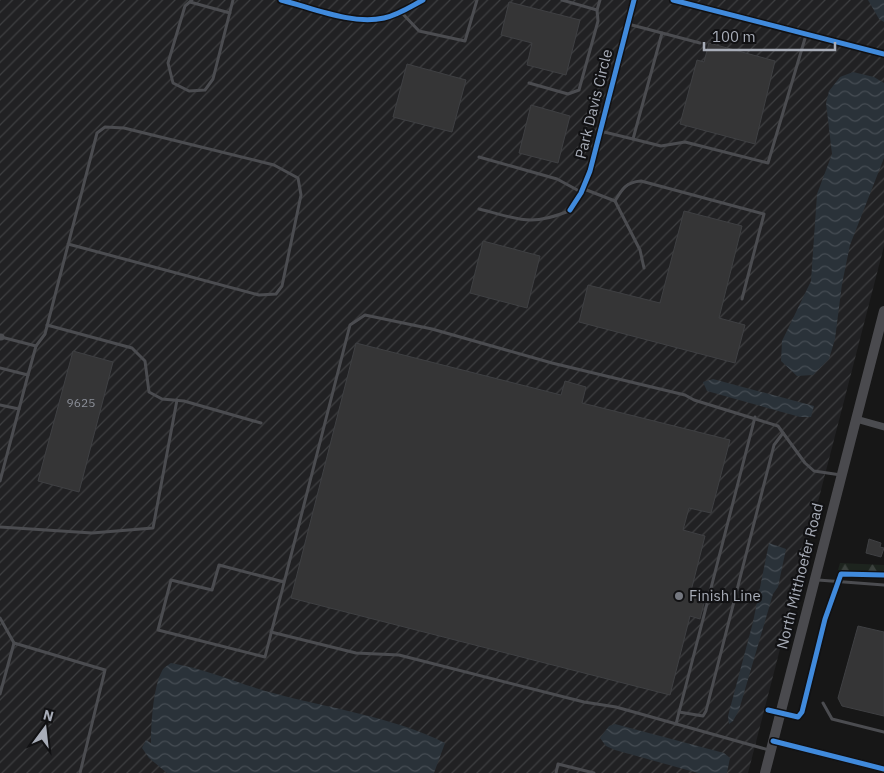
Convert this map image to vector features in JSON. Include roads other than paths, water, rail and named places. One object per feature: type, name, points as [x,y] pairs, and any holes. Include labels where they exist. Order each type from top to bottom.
[{"type":"main road","name":"North Mitthoefer Road","points":[[765,773],[884,310]]},
{"type":"street","points":[[281,0],[349,18],[372,20],[402,12],[423,0]]},
{"type":"street","name":"Park Davis Circle","points":[[570,210],[582,191],[600,131],[634,0]]},
{"type":"street","points":[[673,0],[884,54]]},
{"type":"street","points":[[856,419],[884,426]]},
{"type":"street","points":[[772,746],[884,769]]},
{"type":"lane","points":[[230,13],[191,1],[185,6],[168,62],[173,82],[189,91],[205,90],[213,79],[230,13],[233,0]]},
{"type":"lane","points":[[402,12],[419,31],[466,42],[478,0]]},
{"type":"lane","points":[[562,0],[598,10]]},
{"type":"lane","points":[[529,83],[568,94],[579,90],[598,21],[600,0]]},
{"type":"lane","points":[[628,23],[700,43]]},
{"type":"lane","points":[[634,139],[662,33]]},
{"type":"lane","points":[[600,131],[661,146],[685,142],[768,163],[806,34]]},
{"type":"lane","points":[[0,481],[36,346],[45,334],[47,325],[68,244],[97,133],[105,127],[124,128],[274,165],[298,178],[300,195],[282,286],[276,294],[259,296],[68,244]]},
{"type":"lane","points":[[479,157],[557,180],[582,191],[615,201],[640,250],[644,268]]},
{"type":"lane","points":[[615,201],[624,187],[632,182],[641,181],[764,214],[742,298]]},
{"type":"lane","points":[[479,210],[532,222],[546,220],[570,210]]},
{"type":"lane","points":[[284,582],[219,565],[212,590],[171,580],[158,630],[265,657],[350,325],[366,315],[432,329],[543,360],[685,394],[694,400],[755,417],[778,426],[805,463],[814,471],[842,475]]},
{"type":"lane","points":[[47,325],[132,348],[145,361],[149,392],[162,399],[177,400],[261,423]]},
{"type":"lane","points":[[0,337],[36,346]]},
{"type":"lane","points":[[0,368],[28,375]]},
{"type":"lane","points":[[0,527],[92,532],[152,528],[177,400]]},
{"type":"lane","points":[[0,405],[19,409]]},
{"type":"lane","points":[[676,724],[755,417]]},
{"type":"lane","points":[[679,712],[704,716],[706,711],[774,445],[783,433]]},
{"type":"lane","points":[[815,580],[884,585]]},
{"type":"lane","points":[[0,618],[14,644],[0,694]]},
{"type":"lane","points":[[272,632],[356,653],[399,655],[584,702],[616,707],[676,724],[772,746]]},
{"type":"lane","points":[[14,644],[105,670],[80,773]]},
{"type":"lane","points":[[823,703],[832,719],[884,732]]},
{"type":"lane","points":[[556,773],[558,764],[594,773]]},
{"type":"water","points":[[868,0],[884,0],[884,22],[879,19]]},
{"type":"water","points":[[853,72],[874,77],[884,83],[884,158],[850,245],[842,284],[835,339],[829,359],[813,375],[797,376],[781,361],[782,341],[811,281],[817,194],[832,154],[826,103],[829,91],[840,77]]},
{"type":"water","points":[[713,379],[814,406],[811,417],[800,417],[707,391],[703,382]]},
{"type":"water","points":[[769,543],[786,549],[778,587],[773,594],[739,710],[733,721],[729,724],[728,716],[753,622]]},
{"type":"water","points":[[171,663],[197,669],[273,693],[404,726],[445,743],[434,773],[167,773],[149,758],[142,748],[146,740],[151,743],[156,686],[163,670]]},
{"type":"water","points":[[615,724],[724,753],[730,758],[727,773],[698,773],[615,750],[606,746],[600,738],[609,726]]},
{"type":"place","name":"Finish Line","points":[[679,596]]}]
